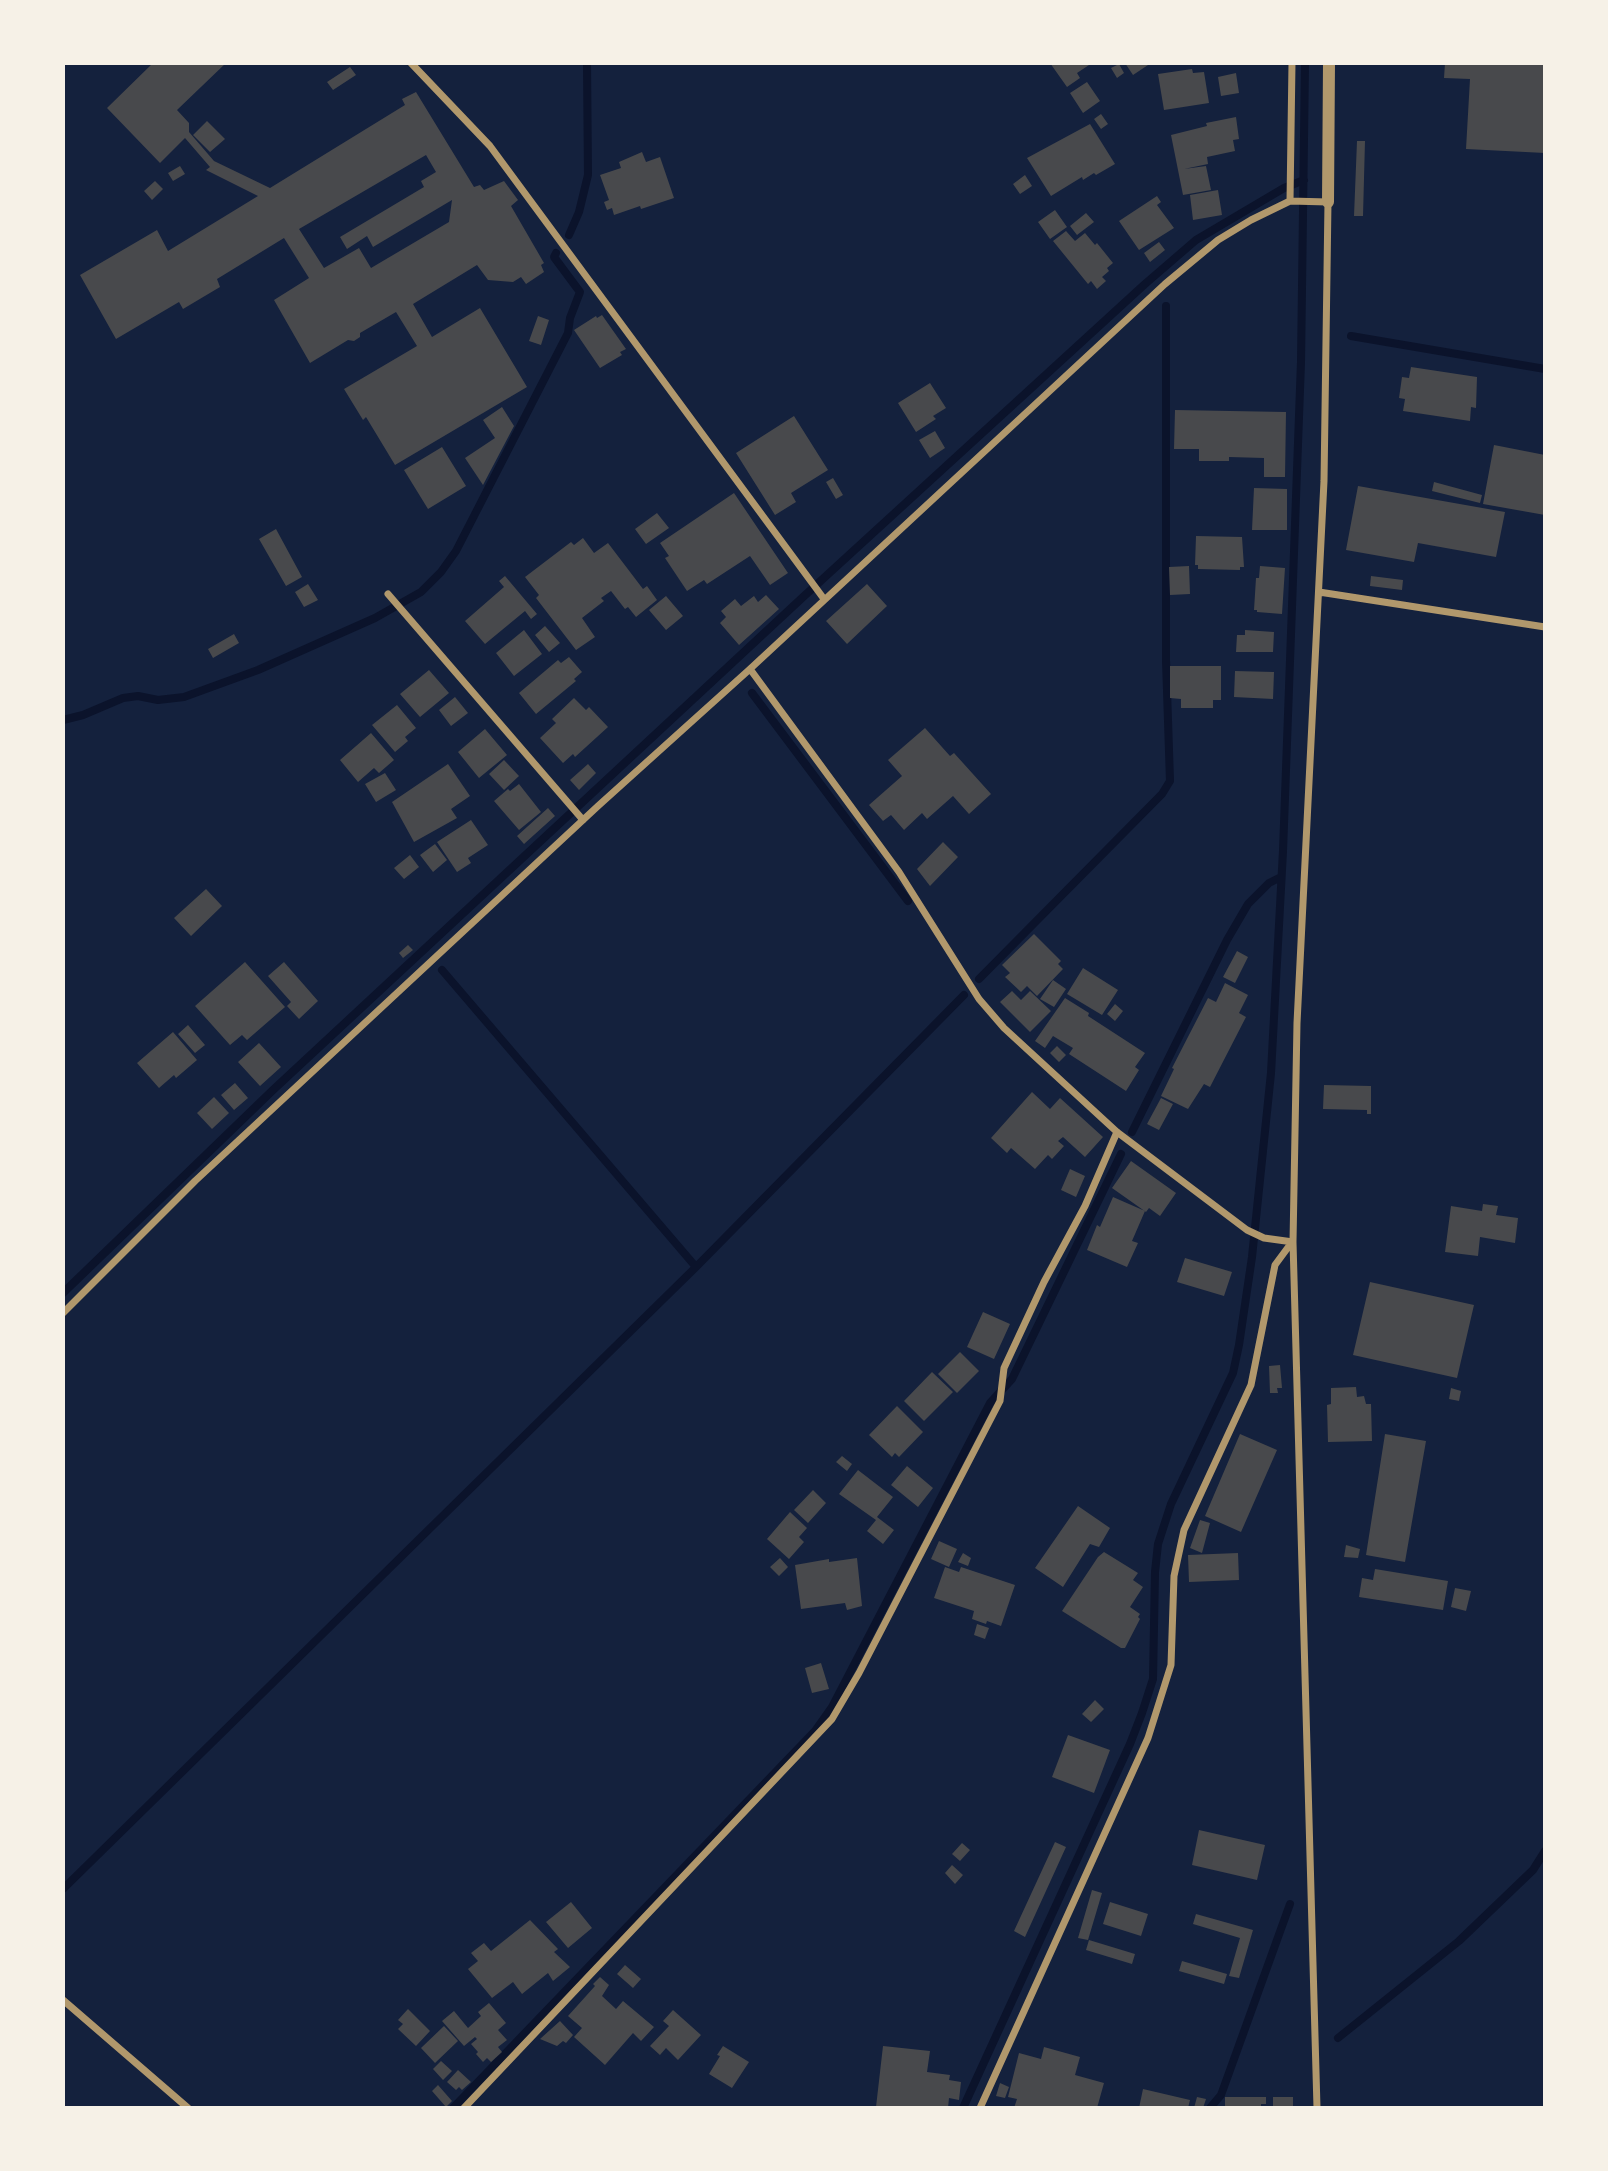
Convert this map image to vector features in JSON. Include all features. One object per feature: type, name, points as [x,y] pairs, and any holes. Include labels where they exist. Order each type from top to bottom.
[{"type":"street","points":[[411,63],[490,146],[824,599]]},
{"type":"street","points":[[1292,63],[1292,201]]},
{"type":"street","points":[[1317,2108],[1293,1242],[1297,1023],[1324,481],[1329,63]]},
{"type":"street","points":[[63,1313],[195,1181],[1165,284],[1218,240],[1251,220],[1292,201],[1328,202]]},
{"type":"street","points":[[1318,592],[1545,627]]},
{"type":"street","points":[[388,594],[583,820]]},
{"type":"street","points":[[750,669],[899,872],[979,999],[1032,1055],[1117,1132],[1247,1230],[1264,1238],[1293,1242]]},
{"type":"street","points":[[464,2108],[832,1719],[1000,1401],[1004,1368],[1044,1282],[1085,1206],[1117,1132]]},
{"type":"street","points":[[979,2108],[1148,1738],[1171,1665],[1174,1576],[1184,1530],[1251,1385],[1275,1265],[1293,1242]]},
{"type":"street","points":[[63,2000],[188,2108]]},
{"type":"building","points":[[153,63],[226,63],[177,110],[189,123],[189,132],[214,161],[270,188],[405,105],[402,99],[416,92],[474,187],[480,185],[484,190],[504,181],[518,200],[511,206],[544,263],[541,265],[544,272],[526,284],[521,277],[513,282],[488,280],[477,265],[413,304],[432,337],[480,308],[527,387],[395,465],[366,417],[363,420],[344,389],[417,346],[396,312],[360,333],[360,337],[354,341],[348,340],[310,363],[274,300],[309,278],[284,238],[217,279],[220,287],[183,309],[179,302],[116,339],[80,275],[157,230],[168,251],[258,196],[206,170],[210,167],[185,138],[160,163],[107,108]],"holes":[[[426,155],[436,172],[421,181],[424,187],[340,237],[347,249],[367,236],[373,247],[452,200],[449,222],[371,268],[359,248],[324,268],[299,229]]]},
{"type":"building","points":[[1050,63],[1092,63],[1077,73],[1080,78],[1067,87]]},
{"type":"building","points":[[1125,63],[1151,63],[1133,75]]},
{"type":"building","points":[[1445,63],[1545,63],[1545,153],[1466,149],[1470,79],[1444,78]]},
{"type":"building","points":[[1119,64],[1124,73],[1117,78],[1111,68]]},
{"type":"building","points":[[350,67],[356,75],[333,90],[327,82]]},
{"type":"building","points":[[1192,69],[1193,73],[1204,72],[1209,103],[1164,110],[1158,74]]},
{"type":"building","points":[[1236,73],[1239,93],[1221,96],[1218,77]]},
{"type":"building","points":[[1087,82],[1100,101],[1083,113],[1070,93]]},
{"type":"building","points":[[1101,114],[1108,124],[1101,129],[1094,119]]},
{"type":"building","points":[[1236,117],[1239,139],[1233,140],[1235,151],[1207,157],[1208,164],[1184,169],[1206,166],[1211,190],[1183,195],[1171,135],[1207,126],[1206,123]]},
{"type":"building","points":[[207,121],[225,139],[210,152],[193,135]]},
{"type":"building","points":[[1090,124],[1115,164],[1096,175],[1094,173],[1083,180],[1082,177],[1051,196],[1027,158]]},
{"type":"building","points":[[1357,141],[1365,141],[1363,216],[1354,216]]},
{"type":"building","points":[[642,152],[646,162],[660,157],[674,198],[614,215],[612,208],[607,210],[604,202],[609,200],[600,175],[621,168],[619,162]]},
{"type":"building","points":[[180,166],[185,174],[173,181],[168,173]]},
{"type":"building","points":[[1025,175],[1032,186],[1020,194],[1013,184]]},
{"type":"building","points":[[155,181],[163,189],[152,200],[144,191]]},
{"type":"building","points":[[1218,190],[1222,215],[1193,220],[1190,195]]},
{"type":"building","points":[[1157,196],[1161,202],[1157,205],[1174,228],[1139,250],[1119,221]]},
{"type":"building","points":[[1055,210],[1067,227],[1050,239],[1038,222]]},
{"type":"building","points":[[1086,213],[1094,222],[1077,235],[1070,226]]},
{"type":"building","points":[[1066,231],[1075,241],[1085,233],[1113,263],[1102,277],[1106,281],[1097,289],[1091,281],[1088,284],[1053,241]]},
{"type":"building","points":[[1159,242],[1165,250],[1150,262],[1144,253]]},
{"type":"building","points":[[602,315],[626,349],[620,352],[622,355],[600,368],[574,330]]},
{"type":"building","points":[[538,316],[549,320],[541,345],[529,341]]},
{"type":"building","points":[[1411,367],[1477,377],[1476,408],[1471,407],[1470,421],[1403,411],[1405,399],[1399,398],[1402,377],[1409,378]]},
{"type":"building","points":[[930,383],[946,408],[933,416],[936,419],[916,432],[898,403]]},
{"type":"building","points":[[502,407],[514,426],[483,485],[465,458],[495,438],[483,420]]},
{"type":"building","points":[[1175,410],[1286,412],[1285,477],[1264,477],[1264,458],[1229,457],[1229,461],[1199,461],[1199,449],[1174,449]]},
{"type":"building","points":[[794,416],[828,470],[791,493],[796,502],[775,515],[736,453]]},
{"type":"building","points":[[935,431],[945,448],[930,458],[919,440]]},
{"type":"building","points":[[1494,445],[1545,455],[1545,515],[1483,504]]},
{"type":"building","points":[[442,447],[466,486],[428,509],[404,470]]},
{"type":"building","points":[[833,478],[843,495],[836,499],[826,482]]},
{"type":"building","points":[[1434,482],[1482,495],[1480,503],[1432,491]]},
{"type":"building","points":[[1358,486],[1505,512],[1496,557],[1418,543],[1414,562],[1346,550]]},
{"type":"building","points":[[1254,488],[1287,489],[1287,530],[1252,530]]},
{"type":"building","points":[[734,493],[788,573],[770,585],[750,556],[707,584],[704,580],[687,591],[665,558],[669,556],[660,543]]},
{"type":"building","points":[[657,513],[669,528],[646,544],[635,529]]},
{"type":"building","points":[[276,529],[302,577],[286,586],[259,539]]},
{"type":"building","points":[[1196,536],[1242,537],[1244,567],[1240,567],[1240,570],[1198,569],[1198,565],[1195,565]]},
{"type":"building","points":[[583,538],[594,553],[608,543],[643,589],[647,586],[657,600],[636,617],[628,607],[625,609],[611,591],[601,598],[604,601],[582,618],[595,637],[576,650],[536,598],[539,595],[525,577],[571,542],[574,545]]},
{"type":"building","points":[[1189,566],[1190,594],[1170,595],[1169,567]]},
{"type":"building","points":[[1260,566],[1285,568],[1282,614],[1254,610],[1256,578],[1259,578]]},
{"type":"building","points":[[505,576],[537,614],[531,619],[525,611],[485,644],[465,621],[504,587],[499,581]]},
{"type":"building","points":[[1371,576],[1403,580],[1402,590],[1370,586]]},
{"type":"building","points":[[308,584],[318,600],[304,607],[295,592]]},
{"type":"building","points":[[867,584],[887,606],[847,644],[826,621]]},
{"type":"building","points":[[766,595],[779,609],[739,645],[720,623],[726,617],[721,611],[735,599],[741,606],[754,596],[758,602]]},
{"type":"building","points":[[666,596],[683,616],[666,630],[649,610]]},
{"type":"building","points":[[545,626],[560,643],[549,652],[535,635]]},
{"type":"building","points":[[524,630],[542,654],[514,676],[496,653]]},
{"type":"building","points":[[1245,630],[1274,632],[1273,652],[1236,652],[1237,635],[1245,635]]},
{"type":"building","points":[[234,634],[239,643],[213,658],[208,649]]},
{"type":"building","points":[[569,657],[582,672],[574,679],[576,681],[536,714],[519,693],[558,660],[561,663]]},
{"type":"building","points":[[1170,666],[1221,666],[1221,700],[1213,700],[1213,708],[1181,708],[1181,699],[1170,698]]},
{"type":"building","points":[[429,670],[449,693],[420,717],[400,694]]},
{"type":"building","points":[[1235,671],[1274,672],[1273,699],[1234,697]]},
{"type":"building","points":[[455,697],[468,713],[451,726],[439,710]]},
{"type":"building","points":[[574,698],[586,710],[589,707],[608,727],[575,757],[573,754],[563,763],[540,738],[556,723],[552,719]]},
{"type":"building","points":[[397,705],[416,728],[405,737],[408,741],[395,752],[372,725]]},
{"type":"building","points":[[925,728],[950,756],[954,753],[991,794],[969,814],[953,796],[927,819],[922,813],[904,830],[891,815],[883,821],[869,805],[902,776],[888,760]]},
{"type":"building","points":[[485,729],[507,755],[479,778],[458,752]]},
{"type":"building","points":[[371,733],[394,760],[379,773],[374,768],[358,782],[340,760]]},
{"type":"building","points":[[504,760],[519,776],[504,790],[489,774]]},
{"type":"building","points":[[448,764],[470,796],[451,809],[457,818],[414,842],[392,802]]},
{"type":"building","points":[[588,764],[596,773],[579,790],[570,780]]},
{"type":"building","points":[[385,773],[396,790],[376,802],[365,784]]},
{"type":"building","points":[[519,784],[541,812],[519,830],[494,801]]},
{"type":"building","points":[[548,808],[555,816],[524,844],[517,836]]},
{"type":"building","points":[[471,820],[488,845],[468,858],[471,863],[457,872],[437,842]]},
{"type":"building","points":[[943,842],[958,857],[930,886],[917,869]]},
{"type":"building","points":[[435,844],[447,860],[433,872],[420,855]]},
{"type":"building","points":[[410,855],[419,867],[404,879],[394,868]]},
{"type":"building","points":[[206,889],[222,906],[191,936],[174,918]]},
{"type":"building","points":[[1034,934],[1061,961],[1058,964],[1063,969],[1037,996],[1027,986],[1021,992],[1005,977],[1010,973],[1002,965]]},
{"type":"building","points":[[408,945],[413,950],[403,958],[399,953]]},
{"type":"building","points":[[1237,951],[1248,957],[1235,983],[1223,977]]},
{"type":"building","points":[[245,962],[285,1007],[247,1040],[242,1035],[230,1045],[195,1006]]},
{"type":"building","points":[[284,962],[318,1001],[299,1019],[287,1006],[291,1002],[268,976]]},
{"type":"building","points":[[1083,968],[1118,990],[1102,1015],[1067,994]]},
{"type":"building","points":[[1053,980],[1066,989],[1054,1007],[1040,999]]},
{"type":"building","points":[[1225,983],[1248,995],[1239,1013],[1246,1017],[1210,1087],[1204,1084],[1188,1109],[1161,1096],[1174,1069],[1172,1068],[1208,998],[1216,1002]]},
{"type":"building","points":[[1012,991],[1021,1000],[1030,991],[1051,1011],[1030,1032],[1000,1002]]},
{"type":"building","points":[[1065,998],[1145,1053],[1135,1067],[1139,1070],[1126,1091],[1069,1054],[1073,1048],[1053,1036],[1045,1048],[1035,1041]]},
{"type":"building","points":[[1115,1004],[1123,1011],[1115,1021],[1107,1014]]},
{"type":"building","points":[[188,1025],[205,1045],[195,1053],[178,1034]]},
{"type":"building","points":[[173,1032],[197,1060],[159,1088],[137,1063]]},
{"type":"building","points":[[259,1043],[281,1067],[260,1086],[238,1062]]},
{"type":"building","points":[[1057,1046],[1066,1055],[1059,1062],[1050,1053]]},
{"type":"building","points":[[235,1083],[248,1098],[234,1110],[221,1095]]},
{"type":"building","points":[[1324,1085],[1371,1086],[1371,1114],[1367,1114],[1367,1110],[1323,1109]]},
{"type":"building","points":[[1032,1092],[1050,1109],[1060,1098],[1103,1137],[1085,1157],[1063,1137],[1058,1141],[1064,1146],[1052,1159],[1048,1155],[1035,1169],[1011,1148],[1007,1153],[991,1138]]},
{"type":"building","points":[[214,1097],[229,1113],[212,1129],[197,1113]]},
{"type":"building","points":[[1161,1098],[1173,1104],[1159,1130],[1147,1124]]},
{"type":"building","points":[[1131,1161],[1176,1193],[1160,1216],[1149,1208],[1146,1212],[1112,1188]]},
{"type":"building","points":[[1070,1169],[1085,1176],[1076,1197],[1061,1190]]},
{"type":"building","points":[[1113,1197],[1145,1211],[1132,1241],[1138,1243],[1127,1267],[1087,1250]]},
{"type":"building","points":[[1483,1204],[1498,1206],[1496,1215],[1518,1218],[1515,1243],[1480,1237],[1478,1256],[1445,1252],[1451,1206],[1482,1211]]},
{"type":"building","points":[[1185,1258],[1232,1272],[1224,1296],[1177,1282]]},
{"type":"building","points":[[1370,1282],[1474,1305],[1457,1378],[1353,1355]]},
{"type":"building","points":[[983,1312],[1010,1324],[994,1359],[967,1347]]},
{"type":"building","points":[[960,1352],[979,1371],[957,1393],[938,1374]]},
{"type":"building","points":[[1280,1365],[1282,1388],[1277,1388],[1278,1393],[1270,1393],[1269,1366]]},
{"type":"building","points":[[932,1372],[953,1392],[924,1421],[904,1401]]},
{"type":"building","points":[[1356,1387],[1357,1397],[1364,1396],[1366,1404],[1371,1404],[1372,1441],[1328,1442],[1327,1405],[1331,1404],[1331,1388]]},
{"type":"building","points":[[1451,1388],[1461,1391],[1459,1401],[1449,1399]]},
{"type":"building","points":[[897,1406],[923,1432],[899,1457],[895,1453],[892,1457],[869,1435]]},
{"type":"building","points":[[1240,1434],[1277,1450],[1241,1532],[1205,1516]]},
{"type":"building","points":[[1385,1434],[1426,1441],[1405,1562],[1366,1555]]},
{"type":"building","points":[[842,1456],[852,1464],[847,1471],[836,1462]]},
{"type":"building","points":[[907,1466],[933,1488],[918,1507],[891,1485]]},
{"type":"building","points":[[858,1470],[893,1497],[877,1517],[894,1530],[883,1544],[867,1531],[876,1520],[839,1494]]},
{"type":"building","points":[[813,1490],[826,1503],[808,1523],[794,1510]]},
{"type":"building","points":[[1078,1506],[1110,1528],[1099,1547],[1090,1544],[1063,1587],[1035,1568]]},
{"type":"building","points":[[790,1512],[807,1528],[799,1537],[804,1542],[789,1559],[767,1539]]},
{"type":"building","points":[[1200,1520],[1210,1523],[1202,1553],[1190,1548]]},
{"type":"building","points":[[939,1541],[957,1549],[949,1567],[931,1559]]},
{"type":"building","points":[[1346,1545],[1360,1549],[1358,1558],[1344,1557]]},
{"type":"building","points":[[1104,1552],[1138,1573],[1133,1580],[1143,1587],[1130,1607],[1140,1614],[1140,1619],[1125,1648],[1062,1611]]},
{"type":"building","points":[[963,1553],[971,1558],[968,1566],[958,1562]]},
{"type":"building","points":[[1238,1553],[1239,1580],[1189,1582],[1188,1555]]},
{"type":"building","points":[[780,1558],[788,1567],[779,1576],[770,1567]]},
{"type":"building","points":[[857,1558],[862,1606],[847,1610],[845,1603],[801,1609],[795,1565],[829,1559],[829,1562]]},
{"type":"building","points":[[945,1567],[959,1572],[961,1567],[1015,1585],[1001,1626],[972,1619],[974,1611],[934,1598]]},
{"type":"building","points":[[1375,1569],[1448,1581],[1443,1610],[1359,1597],[1362,1578],[1373,1580]]},
{"type":"building","points":[[1455,1588],[1471,1591],[1466,1611],[1451,1607]]},
{"type":"building","points":[[977,1624],[989,1628],[985,1639],[974,1635]]},
{"type":"building","points":[[821,1663],[829,1689],[812,1693],[805,1668]]},
{"type":"building","points":[[1095,1700],[1104,1709],[1091,1722],[1082,1714]]},
{"type":"building","points":[[1068,1735],[1110,1750],[1094,1793],[1052,1777]]},
{"type":"building","points":[[1199,1830],[1265,1845],[1257,1880],[1192,1865]]},
{"type":"building","points":[[1055,1842],[1066,1847],[1025,1937],[1014,1931]]},
{"type":"building","points":[[962,1843],[970,1850],[960,1861],[952,1854]]},
{"type":"building","points":[[952,1865],[963,1875],[955,1884],[945,1873]]},
{"type":"building","points":[[1092,1890],[1102,1893],[1088,1940],[1078,1938]]},
{"type":"building","points":[[571,1902],[592,1928],[568,1948],[546,1922]]},
{"type":"building","points":[[1110,1902],[1148,1914],[1141,1936],[1103,1924]]},
{"type":"building","points":[[1196,1914],[1253,1930],[1239,1978],[1229,1976],[1240,1938],[1193,1924]]},
{"type":"building","points":[[530,1920],[558,1949],[554,1952],[570,1967],[553,1981],[548,1973],[522,1994],[513,1982],[492,1998],[468,1969],[478,1961],[471,1953],[484,1943],[491,1951]]},
{"type":"building","points":[[1089,1940],[1135,1954],[1132,1964],[1086,1950]]},
{"type":"building","points":[[1182,1961],[1227,1974],[1224,1984],[1179,1971]]},
{"type":"building","points":[[625,1965],[641,1979],[633,1988],[617,1974]]},
{"type":"building","points":[[600,1977],[609,1985],[602,1996],[616,2009],[623,2001],[654,2027],[641,2041],[633,2033],[605,2065],[574,2037],[582,2028],[568,2016]]},
{"type":"building","points":[[489,2003],[506,2023],[498,2030],[507,2040],[498,2047],[502,2052],[491,2062],[487,2058],[483,2062],[471,2044],[477,2039],[475,2037],[464,2046],[442,2021],[454,2011],[468,2028],[481,2016],[478,2012]]},
{"type":"building","points":[[408,2009],[430,2031],[416,2046],[398,2029],[403,2024],[398,2020]]},
{"type":"building","points":[[673,2010],[701,2035],[678,2060],[666,2048],[660,2055],[650,2046],[669,2026],[663,2021]]},
{"type":"building","points":[[560,2021],[573,2035],[566,2043],[563,2041],[557,2046],[540,2039]]},
{"type":"building","points":[[444,2026],[458,2041],[435,2063],[421,2048]]},
{"type":"building","points":[[723,2046],[749,2062],[732,2088],[709,2074]]},
{"type":"building","points":[[883,2046],[930,2051],[927,2072],[950,2075],[949,2080],[961,2082],[959,2100],[949,2098],[948,2108],[876,2107]]},
{"type":"building","points":[[1044,2047],[1080,2057],[1075,2075],[1104,2083],[1097,2108],[1014,2108],[1017,2099],[1008,2097],[1019,2053],[1041,2059]]},
{"type":"building","points":[[441,2061],[452,2071],[443,2080],[433,2069]]},
{"type":"building","points":[[458,2070],[471,2082],[462,2090],[459,2087],[456,2090],[447,2082]]},
{"type":"building","points":[[1000,2083],[1009,2087],[1005,2098],[996,2096]]},
{"type":"building","points":[[438,2085],[452,2101],[446,2107],[432,2091]]},
{"type":"building","points":[[1143,2089],[1190,2100],[1188,2108],[1139,2108]]},
{"type":"building","points":[[1197,2097],[1206,2099],[1203,2108],[1194,2108]]},
{"type":"building","points":[[1225,2097],[1266,2097],[1266,2104],[1261,2104],[1261,2108],[1225,2108]]},
{"type":"building","points":[[1273,2097],[1293,2097],[1293,2108],[1273,2108]]},
{"type":"waterway","points":[[569,235],[579,212],[588,175],[587,63]]},
{"type":"waterway","points":[[963,2108],[1142,1713],[1153,1679],[1158,1544],[1171,1504],[1233,1373],[1239,1345],[1252,1257],[1271,1073],[1283,851],[1301,362],[1305,63]]},
{"type":"waterway","points":[[63,1293],[273,1090],[802,598],[1145,284],[1196,240],[1284,188],[1304,180]]},
{"type":"waterway","points":[[63,720],[83,715],[123,698],[138,696],[158,700],[184,697],[258,670],[375,618],[421,592],[441,572],[456,551],[568,333],[570,318],[580,292],[554,257],[556,253]]},
{"type":"waterway","points":[[979,979],[1162,794],[1170,781],[1166,660],[1166,306]]},
{"type":"waterway","points":[[1351,336],[1545,369]]},
{"type":"waterway","points":[[752,693],[908,901]]},
{"type":"waterway","points":[[1132,1132],[1227,940],[1248,904],[1269,883],[1281,877]]},
{"type":"waterway","points":[[442,970],[696,1267]]},
{"type":"waterway","points":[[63,1889],[696,1267],[964,995]]},
{"type":"waterway","points":[[453,2108],[815,1731],[832,1707],[990,1403],[1012,1379],[1121,1154]]},
{"type":"waterway","points":[[1338,2038],[1459,1941],[1533,1870],[1545,1851]]},
{"type":"waterway","points":[[1210,2108],[1221,2095],[1290,1904]]}]
